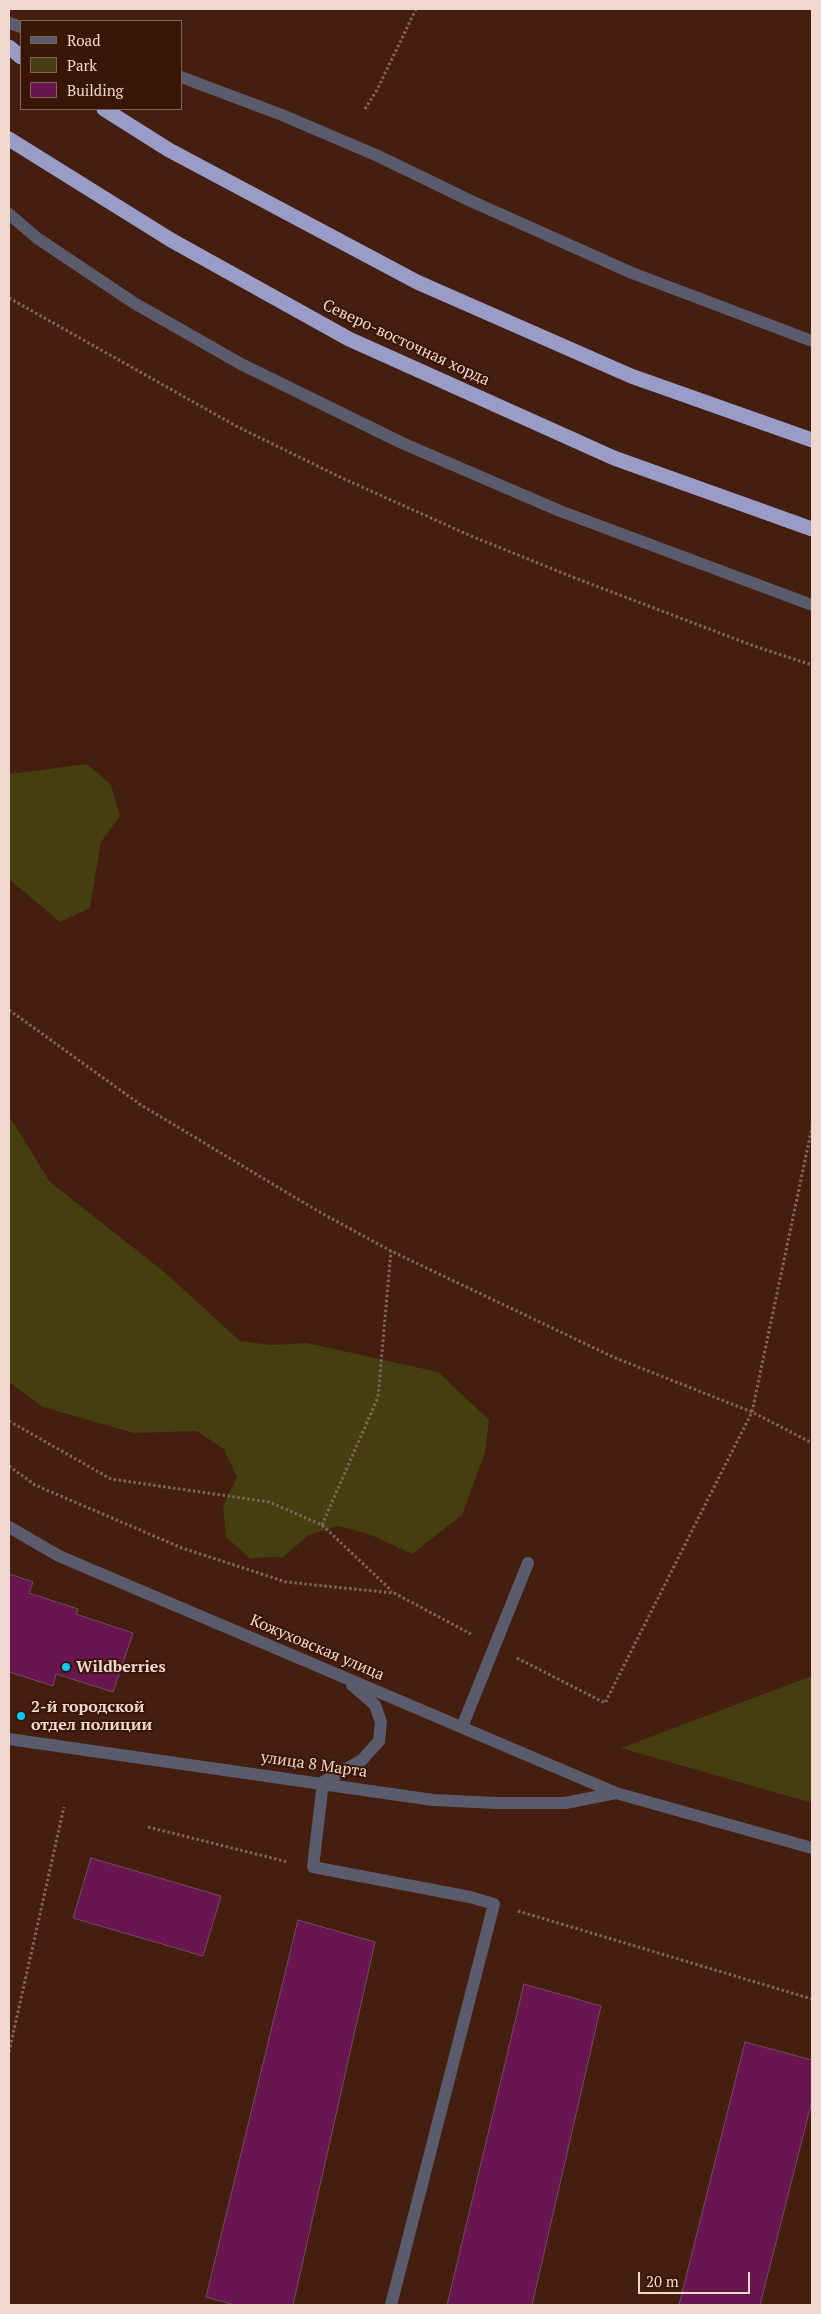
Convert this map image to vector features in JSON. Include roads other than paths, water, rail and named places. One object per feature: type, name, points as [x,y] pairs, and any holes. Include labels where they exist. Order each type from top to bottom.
[{"type":"highway","points":[[9,48],[20,56]]},
{"type":"highway","points":[[106,110],[169,150],[417,282],[631,376],[812,440]]},
{"type":"highway","name":"Северо-восточная хорда","points":[[9,139],[171,240],[349,338],[614,458],[812,529]]},
{"type":"street","points":[[182,77],[282,115],[378,156],[473,202],[632,273],[812,342]]},
{"type":"street","points":[[9,214],[37,238],[134,303],[241,364],[402,443],[560,511],[812,605]]},
{"type":"street","name":"Кожуховская улица","points":[[9,1527],[59,1556],[616,1793],[812,1848]]},
{"type":"street","points":[[462,1727],[528,1563]]},
{"type":"street","points":[[344,1678],[374,1705],[381,1722],[379,1741],[362,1760],[323,1782],[313,1867],[470,1897],[494,1904],[391,2305]]},
{"type":"street","name":"улица 8 Марта","points":[[9,1739],[323,1782],[433,1800],[565,1804],[616,1793]]},
{"type":"place","name":"Wildberries","points":[[66,1667]]},
{"type":"place","name":"2-й городской отдел полиции","points":[[21,1716]]}]
